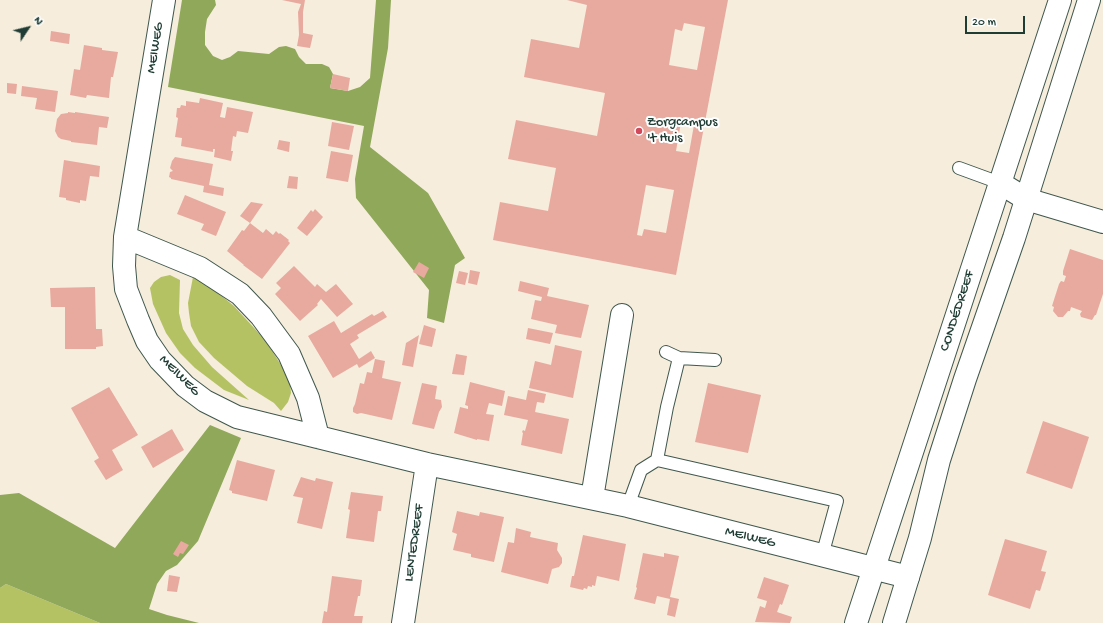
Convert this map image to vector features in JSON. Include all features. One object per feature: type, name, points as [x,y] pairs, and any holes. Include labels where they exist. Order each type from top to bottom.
[{"type":"street","name":"MEIWEG","points":[[164,0],[125,237],[124,266],[126,289],[147,341],[160,360],[185,386],[205,401],[237,417],[427,464],[628,506],[908,577]]},
{"type":"street","name":"CONDÉDREEF","points":[[856,623],[1058,0]]},
{"type":"street","name":"CONDÉDREEF","points":[[894,623],[920,538],[941,453],[1014,238],[1089,0]]},
{"type":"street","points":[[1000,182],[1026,199],[1103,222]]},
{"type":"street","points":[[125,237],[200,268],[240,294],[261,316],[289,354],[308,398],[318,437]]},
{"type":"street","points":[[592,498],[622,315]]},
{"type":"street","name":"LENTEDREEF","points":[[403,623],[427,464]]},
{"type":"lane","points":[[959,168],[1000,182]]},
{"type":"lane","points":[[666,352],[679,358],[715,360]]},
{"type":"lane","points":[[657,460],[667,407],[679,358]]},
{"type":"lane","points":[[628,506],[641,470],[657,460],[837,501],[822,556]]},
{"type":"green space","points":[[182,0],[215,0],[216,5],[207,19],[205,32],[205,45],[213,56],[222,60],[230,57],[238,51],[269,54],[279,47],[286,46],[295,49],[299,57],[306,64],[322,64],[329,67],[333,74],[330,88],[348,91],[360,87],[370,78],[376,0],[391,0],[388,48],[370,147],[428,193],[465,258],[455,265],[444,323],[427,318],[429,290],[356,198],[355,179],[364,126],[168,87]]},
{"type":"green space","points":[[170,275],[180,280],[179,313],[183,329],[193,345],[212,367],[249,400],[224,390],[195,368],[180,353],[166,333],[153,304],[150,288],[154,282],[161,277]]},
{"type":"green space","points":[[193,277],[213,289],[234,306],[266,341],[290,382],[291,393],[288,402],[281,411],[274,403],[247,386],[214,358],[199,342],[191,326],[188,303]]},
{"type":"green space","points":[[210,425],[241,438],[198,541],[177,565],[166,571],[157,584],[149,609],[199,623],[100,623],[6,584],[0,588],[0,495],[19,493],[115,548]]},
{"type":"green space","points":[[6,584],[100,623],[0,623],[0,588]]},
{"type":"building","points":[[282,0],[305,0],[303,12],[303,33],[313,35],[310,48],[297,46],[299,35],[298,12],[301,4]]},
{"type":"building","name":"Zorgcampus 't Huis","points":[[567,0],[728,0],[676,275],[493,240],[500,202],[548,211],[556,168],[508,159],[516,120],[597,136],[605,93],[524,77],[531,39],[579,48],[587,5]],"holes":[[[684,23],[705,27],[697,70],[669,65],[675,29],[682,31]],[[681,122],[694,125],[689,153],[676,151]],[[646,185],[674,190],[666,233],[644,229],[642,236],[637,235]]]},
{"type":"building","points":[[51,31],[70,34],[69,44],[50,41]]},
{"type":"building","points":[[84,45],[102,48],[102,50],[118,52],[113,77],[111,77],[109,98],[87,95],[86,98],[70,95],[74,69],[80,70]]},
{"type":"building","points":[[333,74],[350,78],[348,91],[330,88]]},
{"type":"building","points":[[7,83],[17,84],[16,94],[7,93]]},
{"type":"building","points":[[22,86],[58,91],[55,112],[35,109],[37,98],[21,96]]},
{"type":"building","points":[[200,98],[223,103],[220,117],[225,118],[227,107],[253,112],[248,133],[237,131],[236,137],[233,136],[231,161],[214,157],[215,149],[213,149],[213,152],[181,146],[182,138],[175,137],[178,118],[176,117],[177,108],[180,108],[181,105],[186,106],[186,101],[199,103]]},
{"type":"building","points":[[68,112],[109,117],[107,128],[99,127],[97,145],[71,142],[58,137],[55,131],[57,119],[61,114]]},
{"type":"building","points":[[332,122],[354,126],[349,150],[328,146]]},
{"type":"building","points":[[279,140],[290,142],[289,152],[277,149]]},
{"type":"building","points":[[331,151],[353,155],[348,182],[326,178]]},
{"type":"building","points":[[175,157],[213,164],[209,185],[224,188],[223,196],[203,192],[204,186],[171,179],[169,177],[170,172],[173,171],[170,168]]},
{"type":"building","points":[[64,160],[100,166],[99,177],[90,176],[86,201],[80,200],[80,203],[59,197]]},
{"type":"building","points":[[289,176],[298,177],[297,189],[287,188]]},
{"type":"building","points":[[185,195],[226,212],[216,236],[201,230],[204,224],[177,214]]},
{"type":"building","points":[[251,202],[263,204],[250,223],[240,216]]},
{"type":"building","points":[[315,209],[323,217],[307,236],[297,228],[311,210],[313,212]]},
{"type":"building","points":[[250,223],[263,233],[266,229],[273,235],[276,231],[279,234],[280,233],[289,240],[288,241],[290,243],[262,279],[227,251],[242,230],[244,231]]},
{"type":"building","points":[[1070,249],[1103,260],[1103,294],[1096,315],[1092,320],[1081,317],[1080,314],[1082,311],[1071,307],[1070,311],[1068,311],[1063,317],[1058,317],[1053,311],[1054,307],[1052,306],[1059,284],[1061,281],[1064,282],[1066,276],[1063,275],[1063,271]]},
{"type":"building","points":[[419,262],[429,268],[424,278],[413,272]]},
{"type":"building","points":[[294,266],[315,287],[317,284],[326,292],[336,284],[353,304],[337,317],[321,299],[317,304],[318,305],[300,321],[275,294],[281,288],[276,283]]},
{"type":"building","points":[[470,270],[480,272],[477,285],[468,283]]},
{"type":"building","points":[[459,271],[468,273],[465,285],[456,283]]},
{"type":"building","points":[[520,281],[549,288],[547,296],[589,305],[581,338],[555,333],[557,325],[531,319],[535,300],[541,301],[542,297],[518,291]]},
{"type":"building","points":[[95,287],[96,329],[102,329],[103,346],[96,347],[96,349],[65,349],[65,307],[51,307],[50,288]]},
{"type":"building","points":[[383,311],[387,317],[357,335],[359,338],[350,344],[359,359],[371,351],[375,358],[359,368],[357,364],[333,378],[308,336],[334,321],[341,333],[372,314],[374,316]]},
{"type":"building","points":[[424,325],[436,329],[432,347],[419,344]]},
{"type":"building","points":[[528,328],[553,333],[550,344],[526,339]]},
{"type":"building","points":[[419,335],[413,367],[402,365],[406,343]]},
{"type":"building","points":[[555,345],[582,351],[573,398],[529,388],[535,361],[551,365]]},
{"type":"building","points":[[456,354],[467,356],[464,375],[452,374]]},
{"type":"building","points":[[375,359],[385,361],[382,378],[401,382],[392,420],[353,412],[360,383],[364,384],[367,372],[372,373]]},
{"type":"building","points":[[470,382],[505,391],[502,406],[489,403],[486,414],[494,415],[489,441],[477,440],[454,433],[460,407],[468,409],[468,406],[465,405]]},
{"type":"building","points":[[422,383],[437,386],[435,399],[441,400],[442,407],[434,429],[412,424]]},
{"type":"building","points":[[708,383],[761,395],[748,453],[695,442]]},
{"type":"building","points":[[109,387],[138,435],[112,450],[123,470],[106,480],[94,461],[99,458],[71,408]]},
{"type":"building","points":[[528,390],[546,394],[544,403],[537,402],[535,412],[569,419],[562,454],[521,445],[522,432],[523,430],[525,431],[528,420],[504,415],[508,396],[526,400]]},
{"type":"building","points":[[1043,421],[1089,437],[1072,489],[1026,473]]},
{"type":"building","points":[[172,429],[184,450],[153,468],[141,447]]},
{"type":"building","points":[[237,460],[275,470],[267,501],[232,493],[232,491],[229,490]]},
{"type":"building","points":[[301,477],[315,481],[316,478],[333,482],[322,529],[297,523],[303,498],[293,496]]},
{"type":"building","points":[[351,492],[383,496],[381,511],[378,511],[374,542],[346,538]]},
{"type":"building","points":[[457,511],[479,516],[480,512],[504,517],[494,562],[471,557],[471,554],[453,550],[457,534],[452,532]]},
{"type":"building","points":[[516,528],[531,532],[530,537],[558,543],[557,550],[562,558],[562,563],[559,567],[552,569],[548,584],[501,572],[508,542],[514,543]]},
{"type":"building","points":[[583,535],[626,544],[619,581],[597,576],[595,586],[588,586],[587,589],[584,588],[583,590],[570,587],[572,576],[574,576]]},
{"type":"building","points":[[1005,539],[1047,551],[1041,571],[1046,572],[1040,591],[1036,590],[1030,609],[988,595]]},
{"type":"building","points":[[181,541],[189,545],[183,554],[180,553],[178,557],[173,554]]},
{"type":"building","points":[[643,553],[664,557],[664,553],[679,556],[670,597],[679,599],[675,617],[667,615],[670,599],[657,596],[655,604],[634,599]]},
{"type":"building","points":[[169,575],[180,577],[177,592],[167,591]]},
{"type":"building","points":[[332,576],[362,580],[360,596],[358,596],[354,616],[363,616],[362,623],[322,623],[324,611],[327,612]]},
{"type":"building","points":[[764,577],[789,585],[782,605],[780,604],[777,612],[792,617],[790,623],[755,622],[760,606],[765,608],[767,601],[757,598]]},
{"type":"place","name":"Zorgcampus 't Huis","points":[[639,131]]}]
